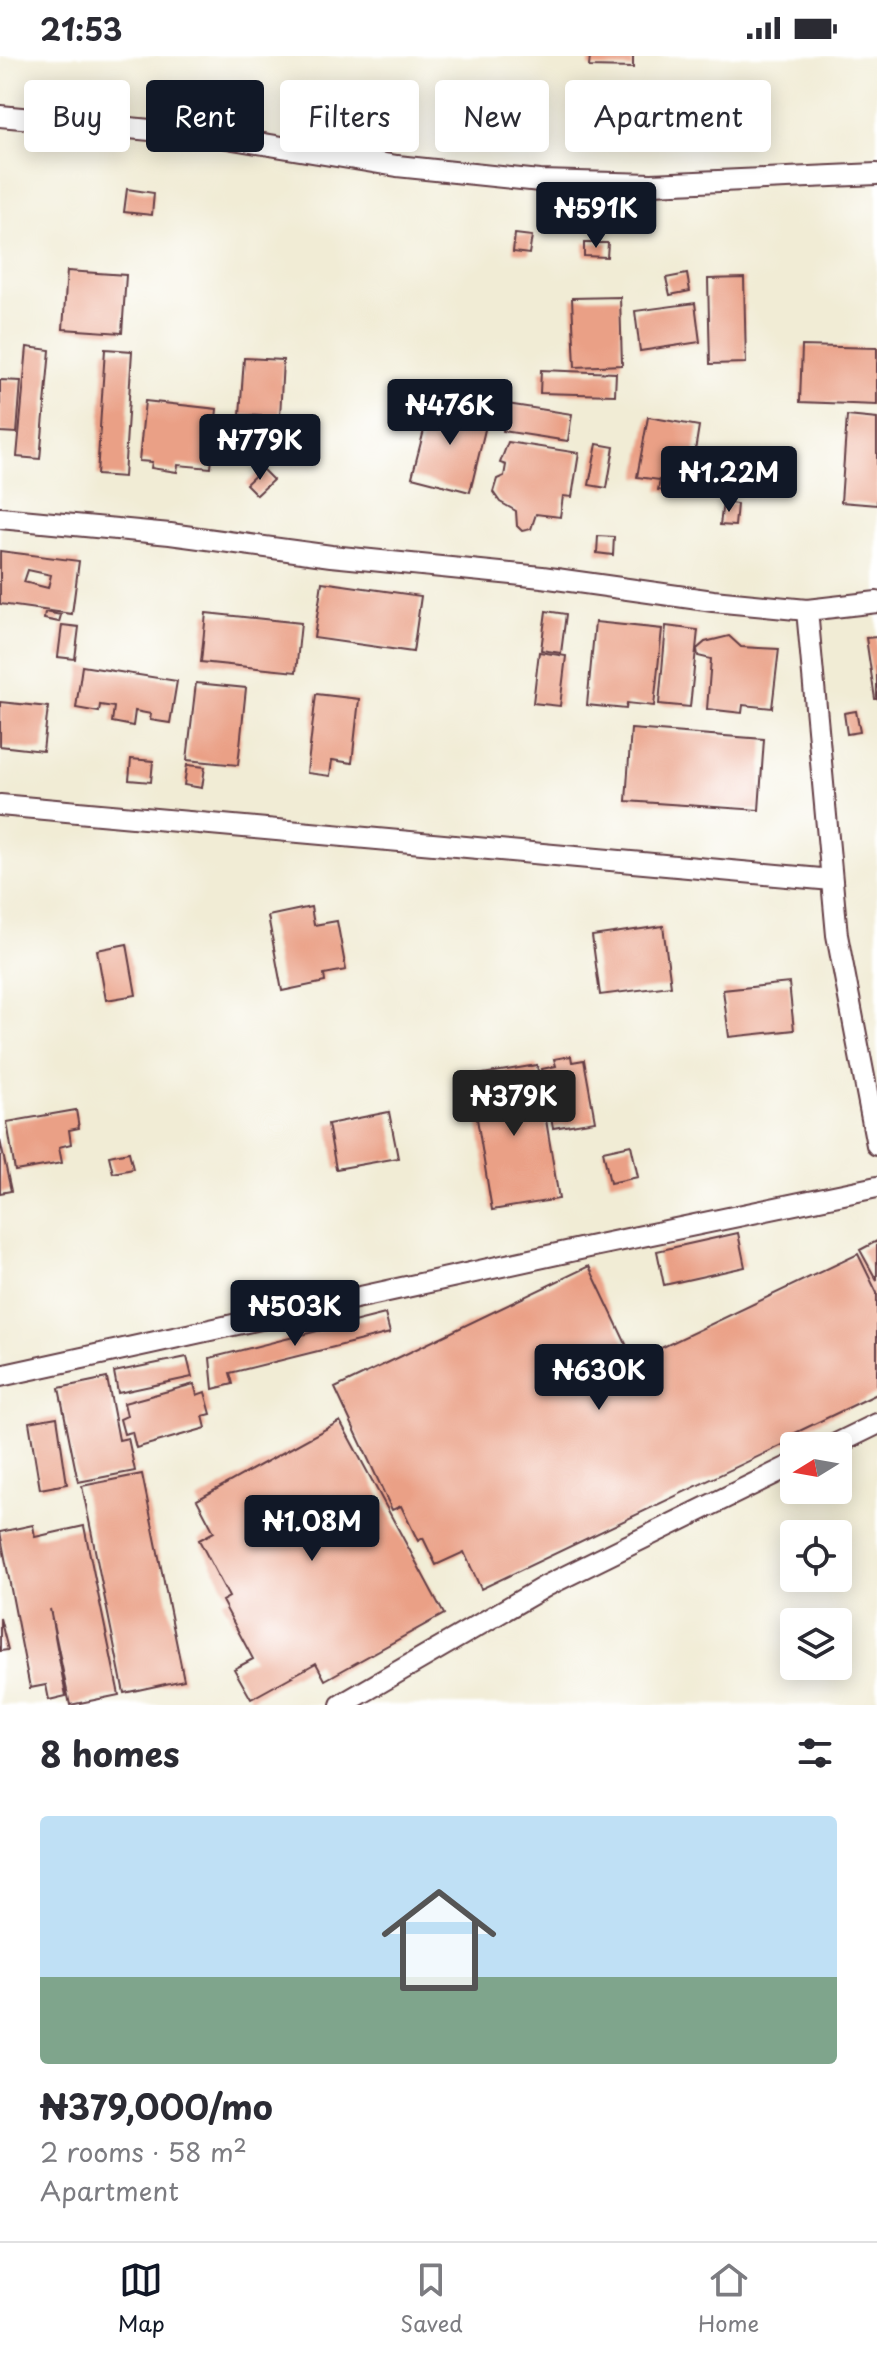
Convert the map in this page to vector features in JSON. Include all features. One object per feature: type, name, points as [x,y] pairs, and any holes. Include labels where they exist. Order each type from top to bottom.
[{"type":"street","points":[[0,116],[215,136],[397,166],[540,181],[652,184],[877,174]]},
{"type":"street","points":[[0,518],[170,534],[331,556],[542,577],[713,601],[807,610],[877,602]]},
{"type":"street","points":[[807,610],[837,935],[877,1145]]},
{"type":"street","points":[[0,805],[832,880]]},
{"type":"street","points":[[0,1376],[877,1187]]},
{"type":"street","points":[[852,1436],[877,1424]]},
{"type":"street","points":[[341,1705],[546,1586],[780,1471]]},
{"type":"building","points":[[590,56],[633,56],[633,68],[589,67]]},
{"type":"building","points":[[127,189],[154,193],[152,215],[124,212]]},
{"type":"building","points":[[515,234],[532,236],[529,254],[513,252]]},
{"type":"building","points":[[584,243],[608,243],[607,257],[584,256]]},
{"type":"building","points":[[67,271],[126,275],[122,333],[63,329]]},
{"type":"building","points":[[687,274],[690,291],[670,295],[666,278]]},
{"type":"building","points":[[744,278],[746,363],[710,364],[708,279]]},
{"type":"building","points":[[620,297],[622,365],[575,367],[572,298]]},
{"type":"building","points":[[695,303],[700,342],[640,351],[635,311]]},
{"type":"building","points":[[802,346],[877,348],[877,405],[800,402]]},
{"type":"building","points":[[27,347],[50,350],[40,459],[17,457]]},
{"type":"building","points":[[105,349],[132,351],[124,477],[97,475]]},
{"type":"building","points":[[244,358],[283,360],[280,417],[240,415]]},
{"type":"building","points":[[541,370],[616,373],[615,395],[540,393]]},
{"type":"building","points":[[0,380],[21,381],[17,433],[0,432]]},
{"type":"building","points":[[145,401],[217,409],[211,468],[178,465],[177,472],[151,468],[152,462],[139,461]]},
{"type":"building","points":[[431,403],[488,417],[470,492],[412,477]]},
{"type":"building","points":[[507,404],[572,414],[568,441],[503,431]]},
{"type":"building","points":[[847,416],[877,419],[877,505],[841,502]]},
{"type":"building","points":[[648,417],[699,426],[688,495],[658,490],[660,480],[637,477]]},
{"type":"building","points":[[508,442],[579,453],[572,497],[563,496],[560,517],[536,514],[531,529],[522,531],[517,526],[516,511],[500,502],[493,492],[497,479],[504,476],[506,465],[500,463]]},
{"type":"building","points":[[597,444],[614,447],[607,488],[589,485]]},
{"type":"building","points":[[262,469],[273,480],[257,495],[246,484]]},
{"type":"building","points":[[723,502],[737,504],[735,526],[720,525]]},
{"type":"building","points":[[598,536],[614,537],[613,555],[597,553]]},
{"type":"building","points":[[0,551],[79,561],[72,614],[0,604]],"holes":[[[28,570],[51,575],[48,588],[24,582]]]},
{"type":"building","points":[[322,582],[421,596],[413,652],[314,638]]},
{"type":"building","points":[[546,611],[566,614],[561,653],[541,650]]},
{"type":"building","points":[[45,612],[61,615],[59,622],[44,619]]},
{"type":"building","points":[[206,613],[301,623],[296,672],[201,662]]},
{"type":"building","points":[[595,622],[662,629],[654,706],[627,703],[626,709],[587,705]]},
{"type":"building","points":[[62,625],[79,627],[75,659],[58,657]]},
{"type":"building","points":[[666,626],[698,630],[690,707],[659,704]]},
{"type":"building","points":[[729,636],[741,647],[779,649],[772,708],[743,705],[742,713],[707,709],[711,659],[698,656],[697,649],[705,642]]},
{"type":"building","points":[[877,637],[877,699],[875,699],[866,638]]},
{"type":"building","points":[[539,652],[566,656],[560,706],[533,703]]},
{"type":"building","points":[[82,666],[177,681],[170,723],[150,720],[151,714],[135,711],[133,726],[112,722],[114,707],[100,705],[99,712],[76,708]]},
{"type":"building","points":[[196,683],[246,688],[238,765],[187,760]]},
{"type":"building","points":[[316,694],[359,699],[352,763],[332,760],[330,776],[307,773]]},
{"type":"building","points":[[0,702],[48,707],[43,751],[0,746]]},
{"type":"building","points":[[856,711],[860,732],[847,734],[844,713]]},
{"type":"building","points":[[631,729],[764,739],[759,810],[626,801]]},
{"type":"building","points":[[131,759],[153,761],[151,782],[129,780]]},
{"type":"building","points":[[187,765],[205,767],[202,788],[184,785]]},
{"type":"building","points":[[311,907],[314,925],[337,921],[346,970],[324,974],[325,982],[282,991],[268,916]]},
{"type":"building","points":[[663,926],[671,986],[600,995],[592,936]]},
{"type":"building","points":[[127,944],[136,995],[106,1000],[97,950]]},
{"type":"building","points":[[789,983],[794,1030],[729,1037],[723,990]]},
{"type":"building","points":[[571,1056],[572,1062],[584,1060],[595,1121],[553,1128],[542,1069],[556,1066],[554,1059]]},
{"type":"building","points":[[537,1065],[559,1199],[492,1210],[470,1076]]},
{"type":"building","points":[[76,1110],[79,1128],[69,1130],[71,1144],[59,1147],[62,1163],[15,1171],[7,1122]]},
{"type":"building","points":[[389,1112],[398,1158],[336,1169],[328,1124]]},
{"type":"building","points":[[0,1140],[11,1191],[0,1193]]},
{"type":"building","points":[[631,1145],[638,1177],[610,1183],[603,1151]]},
{"type":"building","points":[[129,1152],[133,1169],[113,1173],[109,1156]]},
{"type":"building","points":[[738,1233],[745,1267],[664,1285],[657,1251]]},
{"type":"building","points":[[877,1241],[877,1281],[860,1250]]},
{"type":"building","points":[[858,1254],[877,1293],[877,1394],[797,1432],[780,1432],[780,1446],[481,1589],[464,1552],[436,1565],[423,1538],[418,1541],[401,1506],[392,1510],[335,1388],[589,1266],[634,1361]]},
{"type":"building","points":[[385,1314],[390,1333],[230,1373],[233,1384],[213,1389],[210,1358]]},
{"type":"building","points":[[187,1357],[192,1377],[118,1393],[114,1372]]},
{"type":"building","points":[[107,1378],[119,1440],[128,1438],[135,1471],[78,1482],[59,1388]]},
{"type":"building","points":[[194,1384],[197,1395],[205,1392],[211,1414],[203,1416],[206,1428],[136,1448],[132,1432],[124,1434],[120,1419],[127,1416],[124,1403]]},
{"type":"building","points":[[57,1417],[67,1484],[40,1489],[29,1422]]},
{"type":"building","points":[[340,1421],[444,1614],[325,1680],[316,1663],[251,1699],[234,1669],[253,1659],[222,1601],[229,1597],[199,1540],[214,1532],[197,1500]]},
{"type":"building","points":[[142,1474],[184,1680],[124,1693],[82,1486]]},
{"type":"building","points":[[33,1525],[35,1537],[84,1526],[119,1695],[70,1705],[50,1609],[66,1696],[49,1700],[46,1685],[30,1688],[0,1532]]},
{"type":"building","points":[[0,1618],[8,1650],[0,1651]]}]
